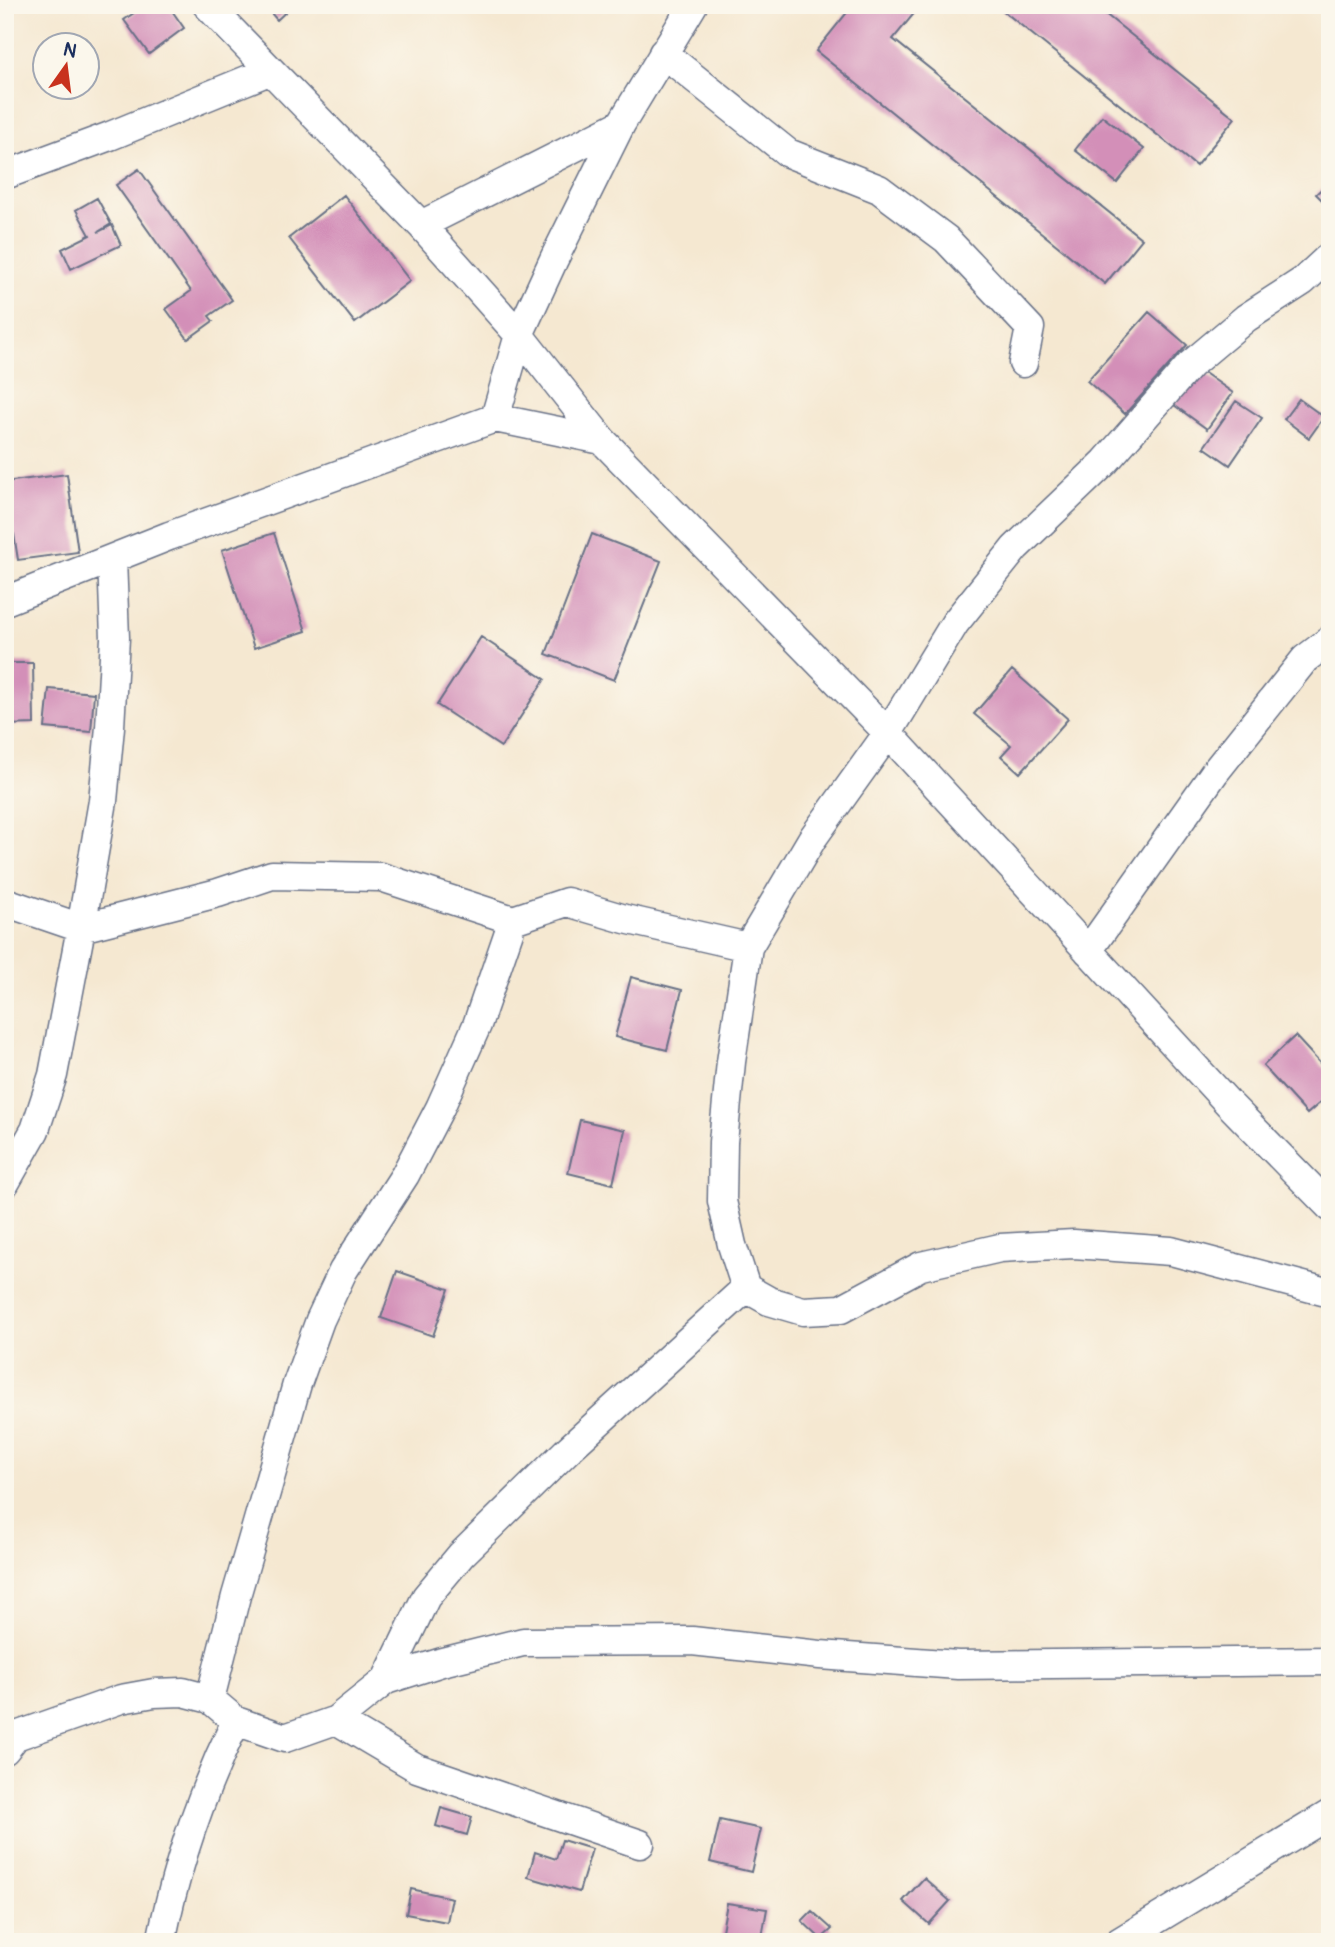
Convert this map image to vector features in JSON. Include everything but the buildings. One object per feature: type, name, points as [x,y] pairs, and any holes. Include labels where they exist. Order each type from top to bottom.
[{"type":"street","points":[[207,5],[421,225],[519,335],[602,440],[888,733],[1229,1104],[1330,1207]]},
{"type":"street","points":[[495,418],[519,335],[554,259],[621,124],[693,5]]},
{"type":"street","points":[[663,53],[788,153],[879,189],[946,239],[1030,328],[1023,363]]},
{"type":"street","points":[[5,175],[110,136],[269,71]]},
{"type":"street","points":[[421,225],[621,124]]},
{"type":"street","points":[[1330,256],[1303,281],[1246,318],[1190,365],[1105,463],[1015,548],[955,623],[888,733],[812,839],[748,947],[731,1062],[723,1142],[722,1201],[746,1288],[769,1301],[803,1311],[841,1309],[933,1262],[1000,1248],[1074,1244],[1171,1251],[1330,1293]]},
{"type":"street","points":[[5,601],[495,418],[602,440]]},
{"type":"street","points":[[5,1183],[35,1130],[52,1075],[103,801],[115,638],[112,559]]},
{"type":"street","points":[[1088,951],[1215,772],[1306,660],[1330,640]]},
{"type":"street","points":[[5,902],[81,928],[218,893],[272,875],[381,877],[513,920],[567,902],[625,919],[748,947]]},
{"type":"street","points":[[210,1699],[250,1548],[298,1384],[320,1320],[343,1271],[405,1175],[440,1108],[477,1025],[513,920]]},
{"type":"street","points":[[386,1681],[426,1597],[461,1555],[570,1448],[746,1288]]},
{"type":"street","points":[[9,1741],[132,1697],[183,1692],[210,1699],[236,1721],[285,1738],[336,1720],[386,1681],[442,1661],[523,1643],[692,1641],[820,1655],[958,1665],[1330,1661]]},
{"type":"street","points":[[336,1720],[416,1768],[640,1844]]},
{"type":"street","points":[[161,1942],[172,1888],[215,1765],[236,1721]]},
{"type":"street","points":[[1119,1942],[1330,1814]]}]
